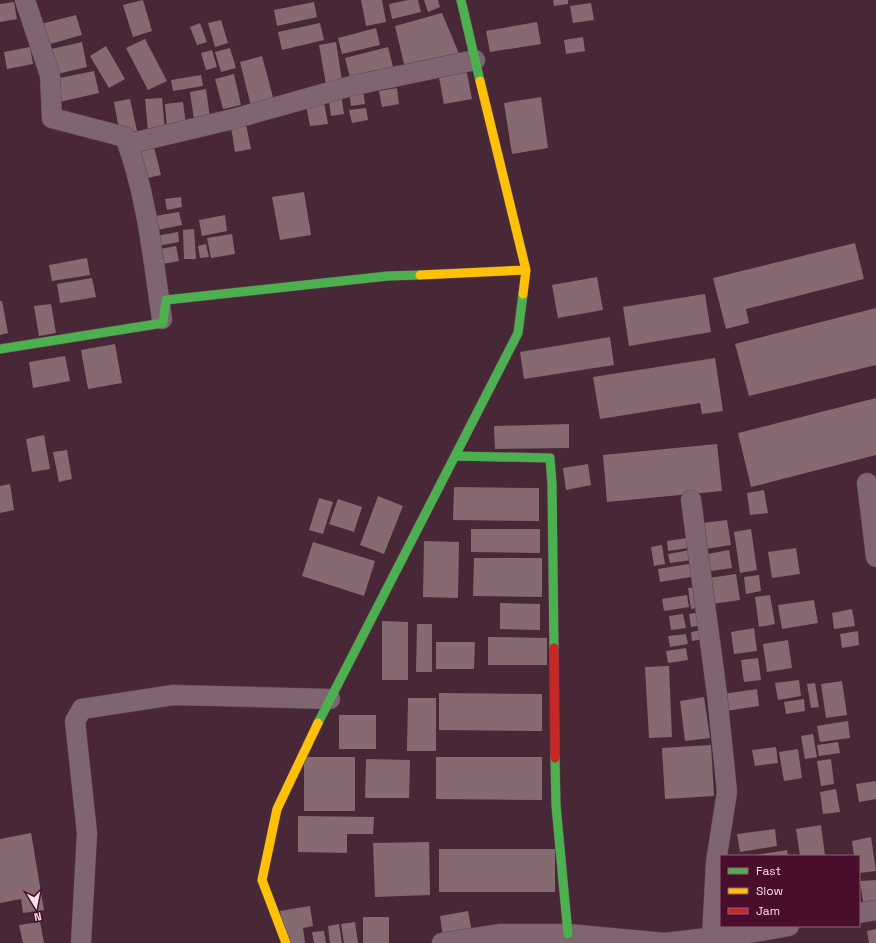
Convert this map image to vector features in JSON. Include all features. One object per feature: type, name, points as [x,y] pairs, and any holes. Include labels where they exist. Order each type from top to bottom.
[{"type":"street","points":[[26,0],[50,75],[52,118],[125,138],[128,144],[150,234],[163,323]]},
{"type":"street","points":[[286,943],[262,880],[277,809],[330,699],[518,333],[526,270],[461,0]]},
{"type":"street","points":[[128,144],[233,119],[355,85],[475,60]]},
{"type":"street","points":[[163,323],[166,300],[388,276],[526,270]]},
{"type":"street","points":[[0,349],[163,323]]},
{"type":"street","points":[[455,456],[550,458],[552,484],[556,806],[568,934]]},
{"type":"street","points":[[867,483],[876,557]]},
{"type":"street","points":[[691,500],[717,694],[727,792],[716,862],[712,938]]},
{"type":"street","points":[[81,943],[87,834],[74,720],[82,709],[173,695],[330,699]]},
{"type":"street","points":[[860,913],[876,910]]},
{"type":"street","points":[[442,943],[501,934],[568,934],[665,943],[712,938],[750,938],[786,927]]},
{"type":"building","points":[[143,0],[152,31],[133,37],[123,5]]},
{"type":"building","points":[[361,0],[382,0],[386,22],[366,26]]},
{"type":"building","points":[[408,0],[418,0],[421,12],[392,19],[389,4]]},
{"type":"building","points":[[424,0],[438,0],[440,7],[428,12]]},
{"type":"building","points":[[553,0],[568,0],[568,4],[554,6]]},
{"type":"building","points":[[14,2],[17,19],[0,22],[0,4]]},
{"type":"building","points":[[314,2],[317,17],[277,26],[274,10]]},
{"type":"building","points":[[591,3],[594,20],[573,23],[570,6]]},
{"type":"building","points":[[442,13],[460,56],[405,68],[395,26]]},
{"type":"building","points":[[76,15],[82,35],[43,46],[37,25]]},
{"type":"building","points":[[221,20],[228,43],[215,47],[208,23]]},
{"type":"building","points":[[537,22],[541,44],[490,52],[486,31]]},
{"type":"building","points":[[200,23],[207,42],[197,45],[190,27]]},
{"type":"building","points":[[320,23],[324,40],[282,50],[278,32]]},
{"type":"building","points":[[376,28],[380,45],[342,54],[338,38]]},
{"type":"building","points":[[583,37],[585,51],[566,54],[564,40]]},
{"type":"building","points":[[145,39],[167,81],[148,90],[126,48]]},
{"type":"building","points":[[82,42],[87,67],[49,76],[43,51]]},
{"type":"building","points":[[336,42],[342,81],[326,84],[319,45]]},
{"type":"building","points":[[106,46],[125,79],[109,88],[90,56]]},
{"type":"building","points":[[30,47],[33,64],[7,69],[4,52]]},
{"type":"building","points":[[388,47],[394,71],[351,82],[345,58]]},
{"type":"building","points":[[230,48],[236,68],[221,72],[215,52]]},
{"type":"building","points":[[212,50],[217,67],[206,70],[201,53]]},
{"type":"building","points":[[262,56],[274,101],[251,106],[240,62]]},
{"type":"building","points":[[466,68],[472,99],[444,104],[438,72]]},
{"type":"building","points":[[94,71],[99,93],[55,103],[50,80]]},
{"type":"building","points":[[234,74],[241,105],[223,109],[215,79]]},
{"type":"building","points":[[201,75],[203,86],[173,91],[171,80]]},
{"type":"building","points":[[397,88],[399,104],[382,107],[379,91]]},
{"type":"building","points":[[206,89],[210,118],[194,120],[190,92]]},
{"type":"building","points":[[363,89],[365,104],[351,106],[349,91]]},
{"type":"building","points":[[341,93],[344,114],[331,116],[328,95]]},
{"type":"building","points":[[323,97],[328,124],[310,126],[305,100]]},
{"type":"building","points":[[541,97],[548,148],[512,154],[504,103]]},
{"type":"building","points":[[162,98],[165,130],[148,131],[145,99]]},
{"type":"building","points":[[130,99],[137,131],[120,135],[114,102]]},
{"type":"building","points":[[183,102],[186,125],[167,128],[165,104]]},
{"type":"building","points":[[366,108],[368,120],[352,123],[349,110]]},
{"type":"building","points":[[246,124],[251,149],[235,152],[231,127]]},
{"type":"building","points":[[153,143],[161,175],[143,179],[136,148]]},
{"type":"building","points":[[304,192],[311,235],[280,240],[272,197]]},
{"type":"building","points":[[181,197],[182,207],[167,210],[165,199]]},
{"type":"building","points":[[179,212],[182,225],[152,231],[149,217]]},
{"type":"building","points":[[225,215],[227,231],[202,236],[199,220]]},
{"type":"building","points":[[194,229],[196,259],[184,259],[183,230]]},
{"type":"building","points":[[178,232],[179,242],[152,247],[150,237]]},
{"type":"building","points":[[232,234],[235,254],[211,258],[207,238]]},
{"type":"building","points":[[855,243],[864,279],[746,309],[749,323],[726,329],[713,278]]},
{"type":"building","points":[[206,244],[209,257],[200,258],[198,246]]},
{"type":"building","points":[[176,246],[179,261],[157,265],[154,250]]},
{"type":"building","points":[[87,258],[90,275],[52,281],[49,265]]},
{"type":"building","points":[[597,277],[603,310],[558,318],[552,285]]},
{"type":"building","points":[[92,278],[96,297],[60,303],[57,284]]},
{"type":"building","points":[[705,294],[711,332],[629,346],[623,307]]},
{"type":"building","points":[[0,301],[2,301],[8,333],[0,335]]},
{"type":"building","points":[[51,304],[56,333],[39,336],[34,306]]},
{"type":"building","points":[[876,308],[876,365],[749,396],[735,344]]},
{"type":"building","points":[[610,337],[614,365],[524,379],[520,352]]},
{"type":"building","points":[[115,344],[122,383],[88,389],[81,350]]},
{"type":"building","points":[[65,356],[70,381],[33,388],[29,362]]},
{"type":"building","points":[[715,358],[723,411],[702,414],[700,403],[600,419],[593,377]]},
{"type":"building","points":[[876,398],[876,455],[751,487],[738,433]]},
{"type":"building","points":[[569,424],[569,448],[495,449],[494,426]]},
{"type":"building","points":[[44,435],[50,469],[32,472],[26,439]]},
{"type":"building","points":[[717,444],[722,491],[607,502],[603,455]]},
{"type":"building","points":[[67,450],[72,479],[59,482],[53,452]]},
{"type":"building","points":[[588,464],[591,485],[566,490],[563,468]]},
{"type":"building","points":[[10,484],[14,510],[0,513],[0,486]]},
{"type":"building","points":[[454,487],[539,488],[539,521],[453,520]]},
{"type":"building","points":[[764,490],[768,513],[750,515],[747,493]]},
{"type":"building","points":[[378,496],[403,506],[384,554],[360,545]]},
{"type":"building","points":[[319,498],[333,502],[323,534],[309,530]]},
{"type":"building","points":[[338,499],[362,507],[354,532],[329,524]]},
{"type":"building","points":[[727,520],[731,545],[706,549],[702,523]]},
{"type":"building","points":[[471,529],[540,529],[540,553],[471,552]]},
{"type":"building","points":[[751,529],[757,570],[740,573],[734,532]]},
{"type":"building","points":[[687,538],[688,548],[668,551],[667,541]]},
{"type":"building","points":[[424,541],[459,542],[458,598],[423,597]]},
{"type":"building","points":[[313,542],[375,561],[364,596],[302,576]]},
{"type":"building","points":[[662,545],[665,564],[654,566],[651,547]]},
{"type":"building","points":[[796,548],[800,574],[772,578],[768,552]]},
{"type":"building","points":[[690,550],[692,560],[670,563],[668,554]]},
{"type":"building","points":[[729,550],[732,568],[705,572],[702,555]]},
{"type":"building","points":[[474,558],[542,558],[542,597],[473,596]]},
{"type":"building","points":[[695,563],[697,576],[660,582],[658,569]]},
{"type":"building","points":[[736,574],[740,600],[712,604],[709,578]]},
{"type":"building","points":[[759,575],[761,591],[746,594],[744,577]]},
{"type":"building","points":[[698,587],[701,607],[691,609],[688,588]]},
{"type":"building","points":[[687,595],[689,607],[664,611],[662,599]]},
{"type":"building","points":[[770,595],[775,624],[759,627],[755,597]]},
{"type":"building","points":[[814,600],[818,623],[782,629],[778,605]]},
{"type":"building","points":[[500,603],[540,604],[540,630],[500,629]]},
{"type":"building","points":[[852,609],[855,626],[834,629],[832,613]]},
{"type":"building","points":[[701,612],[704,625],[691,627],[689,614]]},
{"type":"building","points":[[683,614],[686,628],[671,630],[669,616]]},
{"type":"building","points":[[382,621],[408,622],[408,680],[382,680]]},
{"type":"building","points":[[417,624],[432,624],[432,672],[416,672]]},
{"type":"building","points":[[754,628],[757,651],[734,654],[731,632]]},
{"type":"building","points":[[702,630],[704,639],[692,641],[691,632]]},
{"type":"building","points":[[858,631],[859,645],[842,648],[840,634]]},
{"type":"building","points":[[686,634],[688,644],[670,647],[668,636]]},
{"type":"building","points":[[488,637],[547,638],[547,665],[488,665]]},
{"type":"building","points":[[788,640],[792,668],[767,672],[763,644]]},
{"type":"building","points":[[436,642],[475,642],[474,669],[436,669]]},
{"type":"building","points":[[686,648],[688,660],[668,663],[666,651]]},
{"type":"building","points":[[758,658],[761,680],[744,682],[741,660]]},
{"type":"building","points":[[669,666],[672,737],[649,738],[645,667]]},
{"type":"building","points":[[799,680],[801,696],[778,700],[775,683]]},
{"type":"building","points":[[842,681],[847,715],[826,718],[821,684]]},
{"type":"building","points":[[815,683],[819,707],[811,708],[807,684]]},
{"type":"building","points":[[757,689],[759,706],[726,711],[723,694]]},
{"type":"building","points":[[439,693],[542,694],[542,731],[439,730]]},
{"type":"building","points":[[704,697],[710,738],[685,741],[680,701]]},
{"type":"building","points":[[408,698],[436,698],[436,751],[407,751]]},
{"type":"building","points":[[804,699],[805,711],[786,714],[784,702]]},
{"type":"building","points":[[339,715],[376,715],[376,749],[339,749]]},
{"type":"building","points":[[848,721],[850,738],[820,742],[817,726]]},
{"type":"building","points":[[813,734],[817,757],[805,759],[801,736]]},
{"type":"building","points":[[838,742],[840,753],[819,756],[817,745]]},
{"type":"building","points":[[711,745],[714,796],[665,799],[662,748]]},
{"type":"building","points":[[776,747],[778,763],[755,766],[752,750]]},
{"type":"building","points":[[798,749],[802,778],[784,781],[779,752]]},
{"type":"building","points":[[304,757],[355,757],[355,811],[304,811]]},
{"type":"building","points":[[436,757],[542,757],[542,800],[436,799]]},
{"type":"building","points":[[366,759],[410,760],[409,798],[365,798]]},
{"type":"building","points":[[831,759],[834,784],[821,786],[817,761]]},
{"type":"building","points":[[876,781],[876,799],[859,802],[856,784]]},
{"type":"building","points":[[836,789],[840,812],[823,814],[820,792]]},
{"type":"building","points":[[298,816],[374,817],[373,834],[347,834],[347,853],[298,852]]},
{"type":"building","points":[[821,825],[825,855],[800,855],[796,829]]},
{"type":"building","points":[[775,829],[777,846],[740,852],[737,834]]},
{"type":"building","points":[[31,833],[44,910],[23,913],[21,899],[0,903],[0,839]]},
{"type":"building","points":[[871,837],[876,871],[860,873],[860,855],[854,855],[852,841]]},
{"type":"building","points":[[429,842],[430,895],[375,897],[373,843]]},
{"type":"building","points":[[439,849],[555,849],[555,892],[439,892]]},
{"type":"building","points":[[787,850],[788,855],[756,855]]},
{"type":"building","points":[[876,880],[876,907],[864,908],[860,881]]},
{"type":"building","points":[[310,906],[313,926],[303,928],[305,943],[285,943],[280,911]]},
{"type":"building","points":[[468,911],[472,932],[443,937],[440,916]]},
{"type":"building","points":[[363,917],[389,917],[389,943],[363,943]]},
{"type":"building","points":[[40,922],[44,943],[23,943],[19,925]]},
{"type":"building","points":[[355,922],[358,943],[344,943],[341,924]]},
{"type":"building","points":[[339,924],[342,943],[330,943],[328,926]]},
{"type":"building","points":[[876,929],[876,943],[869,943],[867,931]]},
{"type":"building","points":[[324,931],[326,943],[314,943],[312,932]]},
{"type":"traffic: fast","points":[[461,0],[480,81]]},
{"type":"traffic: fast","points":[[0,349],[163,323],[166,300],[388,276],[420,275]]},
{"type":"traffic: fast","points":[[318,723],[518,333],[523,294]]},
{"type":"traffic: fast","points":[[455,456],[550,458],[552,484],[554,648]]},
{"type":"traffic: fast","points":[[555,758],[556,806],[568,934]]},
{"type":"traffic: slow","points":[[480,81],[526,270],[523,294]]},
{"type":"traffic: slow","points":[[420,275],[526,270]]},
{"type":"traffic: slow","points":[[286,943],[262,880],[277,809],[318,723]]},
{"type":"traffic: jam","points":[[554,648],[555,758]]}]
